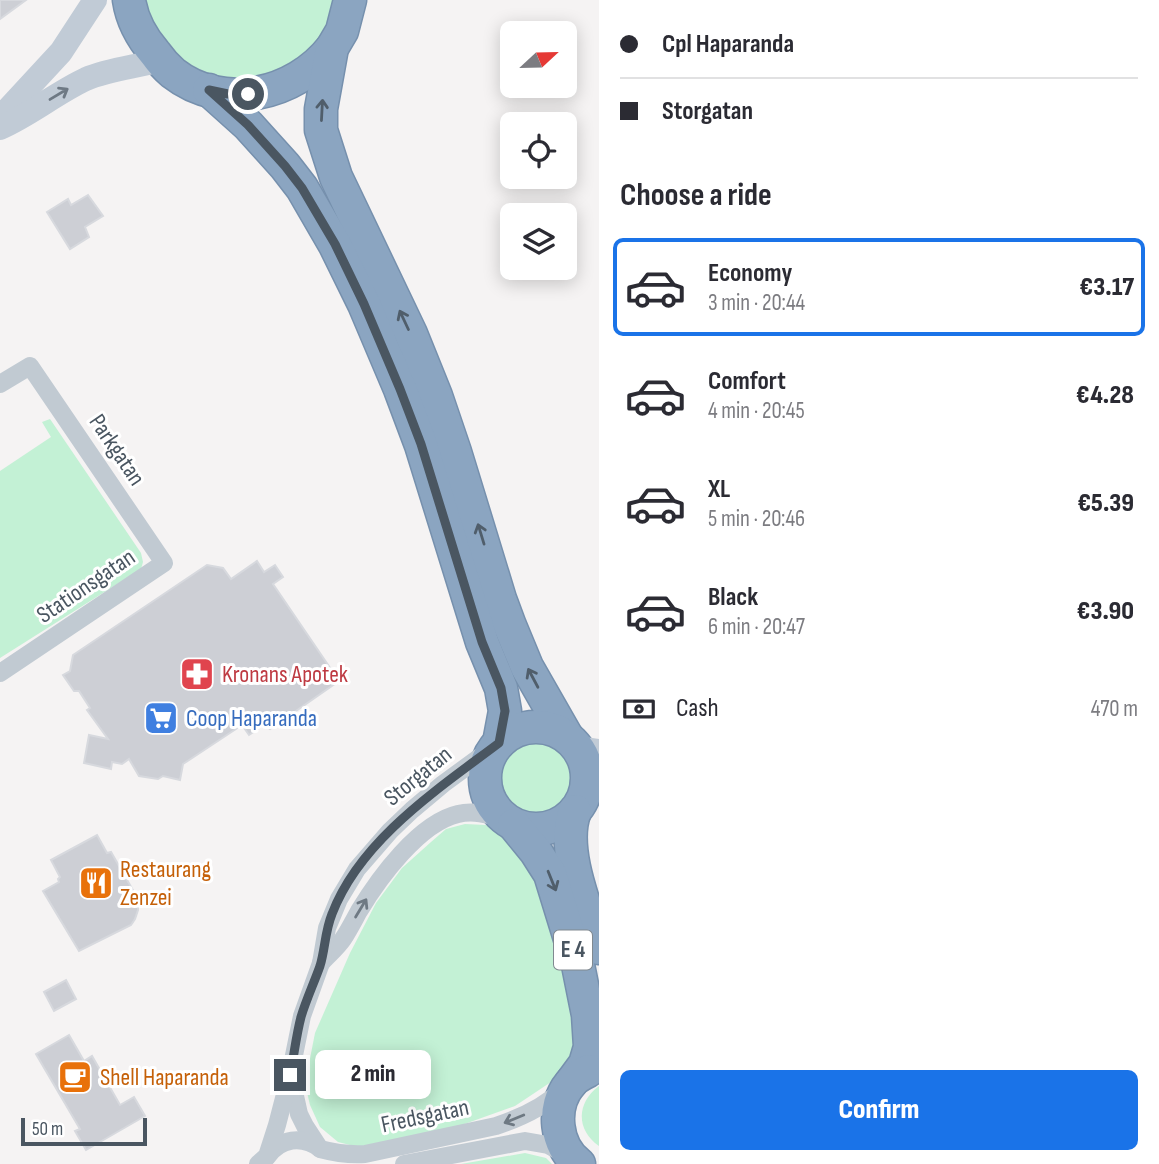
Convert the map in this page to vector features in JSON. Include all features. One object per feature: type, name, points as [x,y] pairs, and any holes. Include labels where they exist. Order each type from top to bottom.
[{"type":"highway","name":"E 4","points":[[130,0],[136,25],[148,45],[177,76],[209,90],[238,95],[277,89],[312,69],[343,23]]},
{"type":"highway","name":"E 4","points":[[343,23],[321,110],[321,131],[336,177],[411,334],[436,396],[500,599],[527,667],[581,746],[587,769],[587,794],[571,824],[570,846],[599,948]]},
{"type":"highway","name":"E 4","points":[[209,90],[248,125],[302,188],[335,244],[364,304],[421,444],[482,642],[501,688],[505,711],[499,743],[487,762],[487,792],[491,802],[536,852],[550,874],[578,965],[588,1015],[590,1047],[585,1064],[570,1083],[560,1104],[558,1124],[563,1143],[577,1163]]},
{"type":"highway","points":[[499,743],[512,733],[533,727],[554,730],[581,746]]},
{"type":"highway","points":[[510,822],[532,829],[547,828],[564,821],[587,794]]},
{"type":"highway","points":[[570,1083],[580,1075],[599,1067]]},
{"type":"street","points":[[0,118],[61,52],[95,0]]},
{"type":"street","points":[[0,128],[86,79],[160,60]]},
{"type":"street","name":"Parkgatan","points":[[0,384],[30,366],[164,563]]},
{"type":"street","name":"Stationsgatan","points":[[0,673],[164,563]]},
{"type":"street","name":"Storgatan","points":[[263,1161],[277,1125],[302,1016],[321,963],[332,914],[347,884],[368,856],[412,810],[499,743]]},
{"type":"street","name":"Storgatan","points":[[321,963],[343,940],[367,898],[388,870],[437,823],[459,813],[475,812],[510,822]]},
{"type":"street","name":"Storgatan","points":[[290,1075],[299,1114],[325,1156]]},
{"type":"street","name":"Fredsgatan","points":[[325,1156],[365,1154],[496,1126],[536,1109],[570,1083]]},
{"type":"street","name":"Storgatan","points":[[263,1161],[276,1147],[295,1140],[308,1142],[325,1156]]},
{"type":"street","name":"Fredsgatan","points":[[404,1164],[525,1141],[548,1145],[577,1163]]},
{"type":"green space","points":[[144,0],[339,0],[338,7],[313,51],[270,78],[221,80],[191,68],[166,47],[149,19]]},
{"type":"green space","points":[[50,419],[141,553],[143,562],[141,569],[0,658],[0,471],[51,437],[42,422]]},
{"type":"green space","points":[[536,743],[561,753],[571,778],[561,803],[536,813],[511,803],[501,778],[511,753]]},
{"type":"green space","points":[[465,824],[486,825],[501,834],[519,852],[538,880],[580,1024],[577,1049],[560,1076],[515,1106],[459,1126],[358,1147],[338,1142],[320,1127],[310,1105],[305,1084],[315,1033],[350,953],[376,903],[402,868],[431,842],[446,829]]},
{"type":"green space","points":[[599,1086],[599,1146],[586,1132],[582,1116],[586,1100]]},
{"type":"green space","points":[[525,1153],[546,1158],[552,1164],[461,1164]]},
{"type":"building","points":[[0,0],[26,0],[0,19]]},
{"type":"building","points":[[88,195],[103,216],[85,227],[89,237],[70,249],[47,212],[68,199],[71,205]]},
{"type":"building","points":[[257,561],[264,572],[275,565],[283,577],[273,584],[339,681],[270,729],[264,725],[249,735],[242,725],[183,764],[180,780],[163,776],[158,779],[139,776],[129,759],[122,764],[112,762],[111,769],[84,763],[89,735],[108,739],[87,710],[90,708],[79,691],[74,691],[63,675],[70,671],[73,655],[207,565],[223,568],[231,579]]},
{"type":"building","points":[[97,835],[107,853],[111,852],[138,899],[138,910],[131,925],[79,951],[43,891],[59,882],[60,877],[51,860]]},
{"type":"building","points":[[66,980],[76,999],[54,1011],[44,992]]},
{"type":"building","points":[[69,1035],[84,1061],[92,1056],[120,1105],[134,1097],[145,1116],[86,1150],[75,1131],[80,1129],[36,1054]]},
{"type":"place","name":"Kronans Apotek","points":[[197,674]]},
{"type":"place","name":"Coop Haparanda","points":[[161,718]]},
{"type":"place","name":"Restaurang Zenzei","points":[[96,883]]},
{"type":"place","name":"Shell Haparanda","points":[[75,1077]]},
{"type":"route","points":[[248,94],[209,90],[248,125],[302,188],[335,244],[364,304],[421,444],[482,642],[504,702],[499,743],[443,784],[390,831],[357,869],[338,899],[327,928],[321,963],[302,1016],[290,1075]]}]
